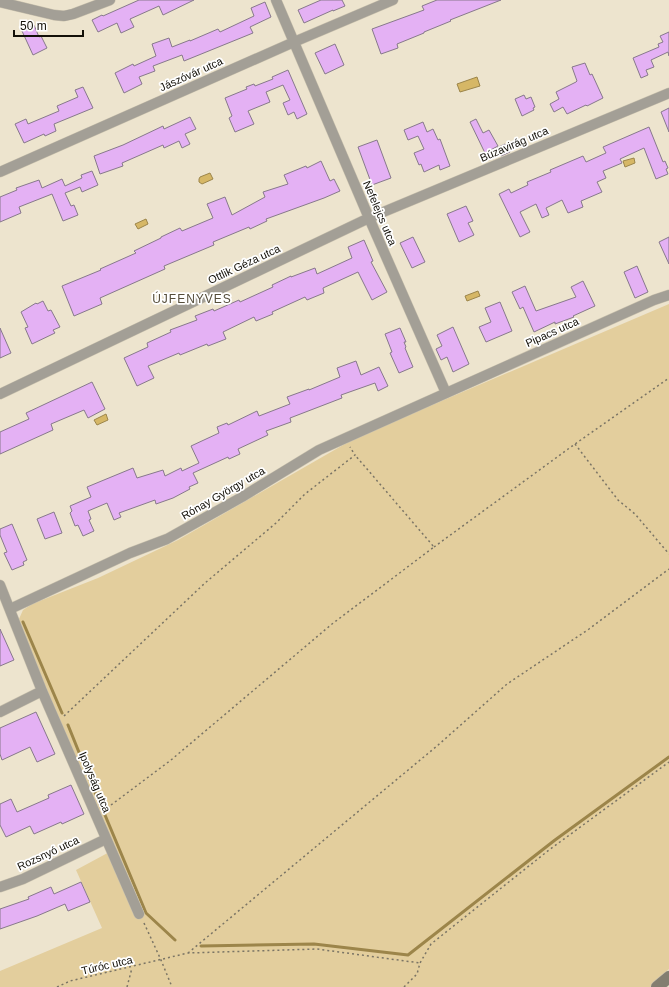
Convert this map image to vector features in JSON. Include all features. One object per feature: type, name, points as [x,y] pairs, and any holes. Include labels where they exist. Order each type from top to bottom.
[{"type":"main road","points":[[657,987],[669,977]]},
{"type":"street","points":[[0,2],[64,16],[110,0]]},
{"type":"street","name":"Nefelejcs utca","points":[[276,0],[446,393]]},
{"type":"street","name":"Jászóvár utca","points":[[0,172],[294,42],[393,0]]},
{"type":"street","name":"Búzavirág utca","points":[[369,218],[669,93]]},
{"type":"street","name":"Ottlik Géza utca","points":[[0,394],[369,218]]},
{"type":"street","name":"Pipacs utca","points":[[446,393],[654,300],[669,295]]},
{"type":"street","name":"Rónay György utca","points":[[10,609],[130,553],[167,539],[242,497],[319,450],[446,393]]},
{"type":"street","name":"Ipolyság utca","points":[[0,585],[42,691],[139,914]]},
{"type":"street","points":[[0,712],[42,691]]},
{"type":"street","name":"Rozsnyó utca","points":[[0,886],[23,879],[106,839]]},
{"type":"path","points":[[97,816],[171,760],[332,624],[434,546],[669,378]]},
{"type":"path","points":[[345,438],[355,455],[434,546]]},
{"type":"path","points":[[575,444],[618,500],[635,514],[669,554]]},
{"type":"path","points":[[57,723],[205,583],[276,523],[305,494],[355,455]]},
{"type":"path","points":[[188,953],[437,746],[507,684],[589,629],[669,569]]},
{"type":"path","points":[[404,987],[417,974],[420,963],[431,944],[549,850],[669,762]]},
{"type":"path","points":[[139,914],[172,987]]},
{"type":"path","points":[[188,953],[317,949],[420,963]]},
{"type":"path","name":"Túróc utca","points":[[57,987],[70,981],[188,953]]},
{"type":"path","points":[[127,987],[133,967]]},
{"type":"shaded area","points":[[477,77],[480,86],[460,92],[457,84]]},
{"type":"shaded area","points":[[634,158],[635,163],[625,167],[623,161]]},
{"type":"shaded area","points":[[210,173],[213,179],[202,184],[199,182],[200,177]]},
{"type":"shaded area","points":[[146,219],[148,224],[138,229],[135,224]]},
{"type":"shaded area","points":[[478,291],[480,296],[467,301],[465,296]]},
{"type":"shaded area","points":[[669,304],[669,969],[650,987],[0,987],[0,971],[102,928],[76,870],[115,849],[57,723],[19,619],[23,610],[32,604],[98,578],[178,540],[357,437]]},
{"type":"shaded area","points":[[106,414],[108,420],[97,425],[94,420]]},
{"type":"building","points":[[139,0],[194,0],[163,15],[159,6],[130,19],[134,27],[121,33],[117,23],[98,32],[92,20]]},
{"type":"building","points":[[321,0],[342,0],[345,6],[304,23],[298,10]]},
{"type":"building","points":[[437,0],[501,0],[450,20],[451,21],[397,44],[398,48],[381,54],[372,29],[424,10],[422,6]]},
{"type":"building","points":[[265,2],[271,17],[250,27],[253,33],[184,61],[182,55],[153,66],[155,71],[139,77],[142,84],[124,93],[115,73],[133,64],[134,66],[156,56],[152,44],[169,38],[172,47],[218,29],[220,32],[254,16],[251,8]]},
{"type":"building","points":[[34,25],[39,37],[41,36],[47,48],[33,55],[22,31]]},
{"type":"building","points":[[669,32],[669,56],[668,52],[651,60],[654,67],[646,70],[648,75],[641,78],[633,58],[659,47],[658,44],[663,42],[660,36]]},
{"type":"building","points":[[335,44],[344,65],[325,74],[315,53]]},
{"type":"building","points":[[585,63],[603,98],[567,114],[563,107],[554,112],[550,104],[559,99],[556,92],[577,81],[572,67]]},
{"type":"building","points":[[288,70],[307,114],[297,119],[294,112],[288,115],[283,103],[290,100],[283,85],[266,92],[270,102],[248,111],[254,124],[235,132],[229,118],[232,116],[225,98],[247,89],[246,87],[254,84],[255,86],[273,79],[272,77]]},
{"type":"building","points":[[83,87],[93,108],[54,124],[56,131],[45,136],[44,134],[24,143],[15,124],[26,119],[28,124],[59,111],[57,106],[78,97],[75,90]]},
{"type":"building","points":[[524,95],[526,99],[531,97],[535,107],[533,108],[534,110],[522,116],[515,99]]},
{"type":"building","points":[[669,108],[669,132],[661,112]]},
{"type":"building","points":[[190,117],[196,129],[185,134],[190,144],[182,148],[179,141],[164,148],[163,145],[122,163],[123,166],[100,174],[94,156],[123,145],[163,126],[164,129]]},
{"type":"building","points":[[476,119],[483,133],[489,130],[498,146],[485,153],[470,122]]},
{"type":"building","points":[[423,122],[427,132],[433,129],[438,140],[440,139],[450,166],[440,170],[439,165],[424,172],[421,164],[419,165],[414,153],[424,149],[418,136],[408,140],[404,130]]},
{"type":"building","points":[[649,127],[663,162],[665,161],[668,168],[666,169],[668,174],[656,179],[644,148],[620,159],[622,163],[603,171],[606,178],[597,182],[602,192],[581,201],[583,207],[568,213],[562,200],[546,208],[549,215],[542,218],[536,204],[520,212],[530,232],[520,237],[499,194],[509,189],[511,193],[528,185],[527,182],[551,172],[550,170],[583,156],[586,162],[606,153],[603,147]]},
{"type":"building","points":[[377,140],[391,178],[372,185],[358,147]]},
{"type":"building","points":[[505,144],[510,152],[501,156],[497,148]]},
{"type":"building","points":[[321,161],[330,181],[334,179],[340,191],[266,219],[267,221],[250,229],[249,227],[213,242],[214,245],[164,266],[165,269],[100,298],[102,304],[74,316],[62,286],[101,270],[100,269],[136,253],[134,251],[180,228],[182,231],[213,218],[207,204],[225,197],[232,215],[265,197],[263,192],[288,184],[284,175],[306,166],[307,168]]},
{"type":"building","points":[[92,171],[98,185],[82,192],[80,187],[65,193],[71,206],[74,205],[78,215],[63,221],[52,194],[19,207],[21,213],[0,222],[0,197],[17,190],[16,188],[39,180],[42,188],[62,179],[65,186],[82,178],[81,175]]},
{"type":"building","points":[[466,206],[473,221],[468,223],[474,235],[459,242],[447,214]]},
{"type":"building","points":[[413,237],[425,262],[412,268],[400,243]]},
{"type":"building","points":[[669,237],[669,264],[659,242]]},
{"type":"building","points":[[364,240],[373,261],[371,262],[387,292],[372,300],[358,272],[323,288],[324,293],[307,300],[305,297],[272,312],[273,314],[256,321],[254,317],[223,332],[226,339],[208,346],[207,344],[180,355],[179,353],[148,366],[154,378],[137,386],[124,358],[148,347],[147,343],[171,332],[170,330],[197,320],[195,316],[213,309],[214,311],[239,300],[240,302],[273,287],[272,285],[291,276],[315,268],[317,274],[352,258],[348,247]]},
{"type":"building","points":[[637,266],[648,292],[635,298],[624,272]]},
{"type":"building","points":[[583,281],[595,306],[573,316],[574,317],[555,324],[555,322],[534,332],[523,307],[520,309],[512,292],[525,286],[536,311],[576,297],[571,287]]},
{"type":"building","points":[[43,301],[48,311],[51,310],[60,327],[53,330],[55,333],[32,344],[25,328],[28,327],[21,312],[36,303],[37,304]]},
{"type":"building","points":[[500,302],[512,331],[486,342],[479,327],[491,322],[485,308]]},
{"type":"building","points":[[453,327],[469,364],[453,372],[447,357],[441,360],[436,349],[442,346],[437,335]]},
{"type":"building","points":[[0,328],[11,353],[0,358]]},
{"type":"building","points":[[400,328],[406,342],[404,342],[405,348],[413,367],[399,373],[390,353],[392,352],[385,334]]},
{"type":"building","points":[[356,361],[361,375],[379,367],[388,386],[378,391],[375,383],[341,395],[342,398],[290,418],[291,422],[266,431],[268,435],[238,449],[240,454],[229,459],[228,457],[193,473],[198,483],[189,487],[190,489],[173,498],[156,504],[155,500],[119,513],[121,517],[114,520],[107,503],[88,511],[91,519],[89,520],[94,531],[83,536],[78,525],[75,526],[70,513],[72,511],[70,506],[91,497],[87,487],[133,468],[137,478],[163,470],[165,476],[181,468],[182,471],[199,463],[191,446],[219,433],[217,427],[227,423],[228,425],[257,411],[259,416],[290,404],[287,397],[309,390],[340,377],[337,368]]},
{"type":"building","points":[[92,382],[105,409],[88,418],[84,410],[51,424],[53,430],[0,454],[0,432],[29,419],[26,413]]},
{"type":"building","points":[[54,512],[62,533],[45,539],[37,519]]},
{"type":"building","points":[[12,524],[27,560],[23,562],[24,565],[12,570],[4,553],[7,552],[0,535],[0,529]]},
{"type":"building","points":[[0,629],[14,660],[0,666]]},
{"type":"building","points":[[36,712],[55,754],[37,762],[30,747],[2,760],[0,754],[0,728]]},
{"type":"building","points":[[71,785],[84,814],[34,834],[30,826],[6,837],[0,825],[0,804],[11,799],[17,812],[49,798],[48,795]]},
{"type":"building","points":[[81,882],[90,902],[68,911],[65,904],[0,929],[0,909],[29,899],[28,897],[51,887],[54,894]]},
{"type":"waterway","points":[[23,622],[62,713]]},
{"type":"waterway","points":[[68,725],[101,807]]},
{"type":"waterway","points":[[201,946],[314,944],[408,955],[555,840],[669,757]]},
{"type":"waterway","points":[[105,815],[146,913],[175,940]]},
{"type":"district","name":"ÚJFENYVES","points":[[192,299]]}]
